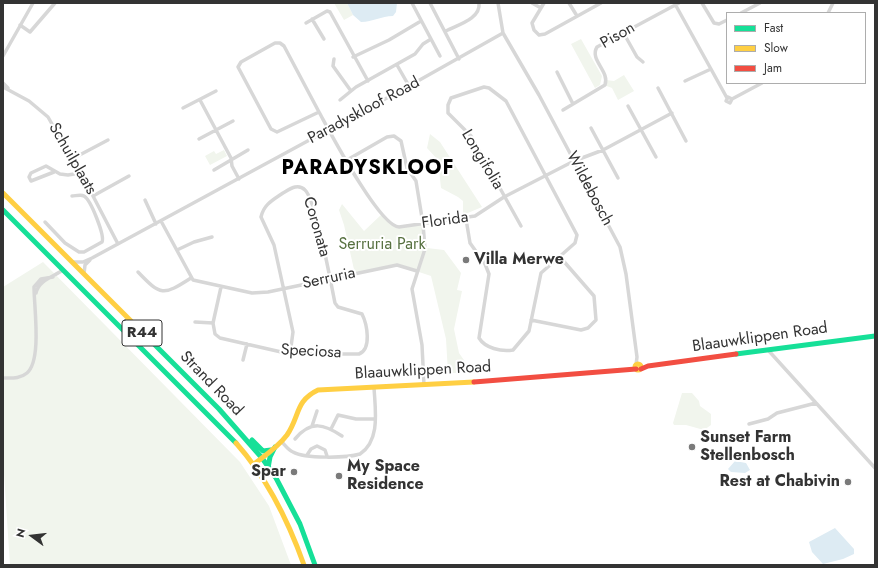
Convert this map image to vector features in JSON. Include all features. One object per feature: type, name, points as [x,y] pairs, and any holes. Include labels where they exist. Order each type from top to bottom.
[{"type":"main road","name":"Strand Road","points":[[3,193],[84,276],[219,409],[262,458],[300,524],[315,565]]},
{"type":"main road","name":"Strand Road","points":[[3,210],[210,416],[254,464],[266,481],[293,534],[304,565]]},
{"type":"main road","points":[[63,270],[66,266],[65,256]]},
{"type":"main road","points":[[63,270],[78,269]]},
{"type":"main road","name":"Blaauwklippen Road","points":[[254,464],[273,449],[292,427],[298,405],[310,393],[322,389],[520,380],[648,366],[875,336]]},
{"type":"main road","points":[[237,429],[245,433],[261,450],[265,452],[273,449]]},
{"type":"main road","points":[[268,468],[273,449]]},
{"type":"street","points":[[3,56],[33,3]]},
{"type":"street","points":[[20,25],[30,32],[55,3]]},
{"type":"street","points":[[412,3],[440,56]]},
{"type":"street","points":[[430,3],[446,31],[459,59]]},
{"type":"street","points":[[446,31],[474,17],[479,10],[479,3]]},
{"type":"street","points":[[498,3],[504,33]]},
{"type":"street","points":[[532,3],[541,8]]},
{"type":"street","points":[[544,3],[532,23],[534,30],[539,35],[545,34],[602,3]]},
{"type":"street","points":[[569,3],[577,16]]},
{"type":"street","points":[[702,3],[714,23],[719,24],[726,20]]},
{"type":"street","points":[[743,12],[760,3]]},
{"type":"street","points":[[828,12],[833,3]]},
{"type":"street","points":[[676,4],[727,98],[726,101],[728,103],[731,102],[732,99],[760,84]]},
{"type":"street","name":"Pison","points":[[563,110],[598,90],[605,84],[606,76],[594,51],[599,45],[676,4]]},
{"type":"street","points":[[306,23],[327,11],[330,12],[368,81]]},
{"type":"street","points":[[312,19],[324,40]]},
{"type":"street","points":[[353,56],[389,40],[421,21]]},
{"type":"street","points":[[623,32],[637,57],[644,62]]},
{"type":"street","name":"Paradyskloof Road","points":[[70,261],[78,263],[92,258],[459,59],[504,33]]},
{"type":"street","name":"Wildebosch","points":[[504,33],[613,234],[622,256],[637,366]]},
{"type":"street","points":[[340,100],[351,91],[415,54],[423,44],[431,39]]},
{"type":"street","name":"Florida","points":[[318,112],[280,132],[273,131],[239,70],[239,64],[275,43],[282,44],[318,112],[330,129],[362,189],[392,225],[399,227],[466,219],[479,215],[504,197],[574,161],[603,150],[672,113]]},
{"type":"street","points":[[334,59],[333,66],[351,91]]},
{"type":"street","points":[[397,65],[409,86]]},
{"type":"street","points":[[685,82],[711,69]]},
{"type":"street","points":[[557,72],[573,104]]},
{"type":"street","name":"Schuilplaats","points":[[3,83],[9,89]]},
{"type":"street","points":[[752,84],[754,88]]},
{"type":"street","name":"Schuilplaats","points":[[3,87],[29,101],[48,117],[93,196],[118,244]]},
{"type":"street","name":"Longifolia","points":[[521,226],[471,136],[448,114],[448,105],[451,98],[484,87],[489,88],[502,97],[508,105],[546,176]]},
{"type":"street","points":[[658,88],[686,141]]},
{"type":"street","points":[[184,108],[216,91]]},
{"type":"street","points":[[200,100],[231,160],[232,166],[239,179]]},
{"type":"street","points":[[628,106],[656,157]]},
{"type":"street","points":[[199,139],[233,121]]},
{"type":"street","points":[[591,128],[618,178]]},
{"type":"street","points":[[347,160],[387,137],[394,136],[399,139],[407,168],[416,181],[423,224],[425,249],[412,286],[412,295],[422,345],[424,385]]},
{"type":"street","points":[[72,159],[108,140]]},
{"type":"street","points":[[214,170],[248,150]]},
{"type":"street","points":[[54,172],[35,181],[32,181],[29,177],[31,174],[44,166],[48,166],[54,172],[68,175],[80,173]]},
{"type":"street","points":[[93,196],[129,176]]},
{"type":"street","points":[[466,219],[470,243],[485,264],[489,274],[489,284],[479,334],[483,344],[488,347],[513,350],[528,334],[541,273],[575,243],[577,235],[546,176]]},
{"type":"street","name":"Coronata","points":[[290,354],[293,332],[274,245],[261,217],[266,205],[294,187],[304,189],[308,196],[330,279]]},
{"type":"street","points":[[45,222],[65,243],[82,253],[102,242],[103,238],[96,217],[86,198],[83,196],[72,196]]},
{"type":"street","points":[[145,200],[156,224]]},
{"type":"street","points":[[138,272],[154,288],[163,291],[170,291],[191,278],[161,221]]},
{"type":"street","points":[[99,227],[107,222]]},
{"type":"street","points":[[177,250],[194,242],[212,237]]},
{"type":"street","points":[[531,320],[581,330],[588,328],[596,320],[594,296],[560,257]]},
{"type":"street","points":[[84,276],[85,265],[92,258]]},
{"type":"street","name":"Serruria","points":[[191,278],[196,282],[259,294],[397,264],[417,271]]},
{"type":"street","points":[[3,378],[21,377],[32,365],[35,353],[34,289],[36,283],[43,278],[53,277],[63,270]]},
{"type":"street","name":"Speciosa","points":[[213,323],[215,334],[220,338],[290,354],[359,354],[365,350],[367,341],[363,317],[359,312],[340,308],[336,305],[330,279]]},
{"type":"street","points":[[195,322],[213,323],[221,287]]},
{"type":"street","points":[[243,360],[247,344]]},
{"type":"street","points":[[768,350],[875,468]]},
{"type":"street","points":[[281,441],[294,453],[307,455],[358,455],[362,453],[374,431],[376,419],[374,387]]},
{"type":"street","points":[[749,424],[768,419],[777,413],[816,403]]},
{"type":"street","points":[[312,426],[317,411]]},
{"type":"street","points":[[331,428],[338,415],[356,419],[376,419]]},
{"type":"street","points":[[295,439],[303,431],[312,426],[331,428],[342,436]]},
{"type":"street","points":[[307,455],[311,449],[317,446],[323,448],[327,456]]},
{"type":"green space","points":[[334,3],[347,3],[353,15],[344,20]]},
{"type":"green space","points":[[581,39],[602,76],[600,85],[595,88],[571,44]]},
{"type":"green space","points":[[624,75],[634,91],[618,100],[612,88],[604,85],[606,80],[614,81]]},
{"type":"green space","points":[[430,134],[440,142],[482,207],[463,215],[463,201],[441,188],[438,160],[427,148]]},
{"type":"green space","points":[[224,150],[227,156],[210,165],[205,156],[214,151],[216,154]]},
{"type":"green space","name":"Serruria Park","points":[[342,204],[364,231],[382,214],[395,227],[423,224],[425,246],[417,271],[401,265],[355,274],[344,225],[339,210]]},
{"type":"green space","points":[[427,248],[444,250],[461,273],[457,290],[462,291],[454,329],[459,353],[473,373],[448,373],[446,339],[431,276],[419,272]]},
{"type":"green space","points":[[43,262],[240,462],[269,506],[291,565],[10,565],[3,459],[3,287]]},
{"type":"green space","points":[[682,393],[692,393],[699,401],[700,406],[711,414],[711,425],[704,430],[686,425],[674,425],[673,423]]},
{"type":"shaded area","points":[[347,3],[397,3],[396,12],[393,16],[361,22],[353,15]]},
{"type":"shaded area","points":[[735,461],[746,463],[750,470],[745,473],[731,472],[728,469]]},
{"type":"shaded area","points":[[835,528],[854,549],[854,554],[843,559],[823,564],[812,552],[809,542]]},
{"type":"traffic: fast","points":[[3,210],[236,443]]},
{"type":"traffic: fast","points":[[736,354],[875,336]]},
{"type":"traffic: fast","points":[[151,341],[219,409],[262,458],[276,478],[300,524],[315,565]]},
{"type":"traffic: fast","points":[[252,440],[263,451],[271,450]]},
{"type":"traffic: fast","points":[[268,468],[270,457],[275,447]]},
{"type":"traffic: slow","points":[[3,193],[151,341]]},
{"type":"traffic: slow","points":[[638,364],[641,367],[638,370],[635,367],[638,364]]},
{"type":"traffic: slow","points":[[254,464],[272,451],[287,435],[305,399],[318,390],[474,382]]},
{"type":"traffic: slow","points":[[236,443],[258,471],[276,501],[284,516],[304,565]]},
{"type":"traffic: jam","points":[[641,369],[648,366],[736,354]]},
{"type":"traffic: jam","points":[[474,382],[636,369]]},
{"type":"place","name":"Villa Merwe","points":[[466,260]]},
{"type":"place","name":"Sunset Farm Stellenbosch","points":[[692,447]]},
{"type":"place","name":"Spar","points":[[294,472]]},
{"type":"place","name":"My Space Residence","points":[[339,476]]},
{"type":"place","name":"Rest at Chabivin","points":[[848,482]]},
{"type":"district","name":"PARADYSKLOOF","points":[[368,169]]}]
